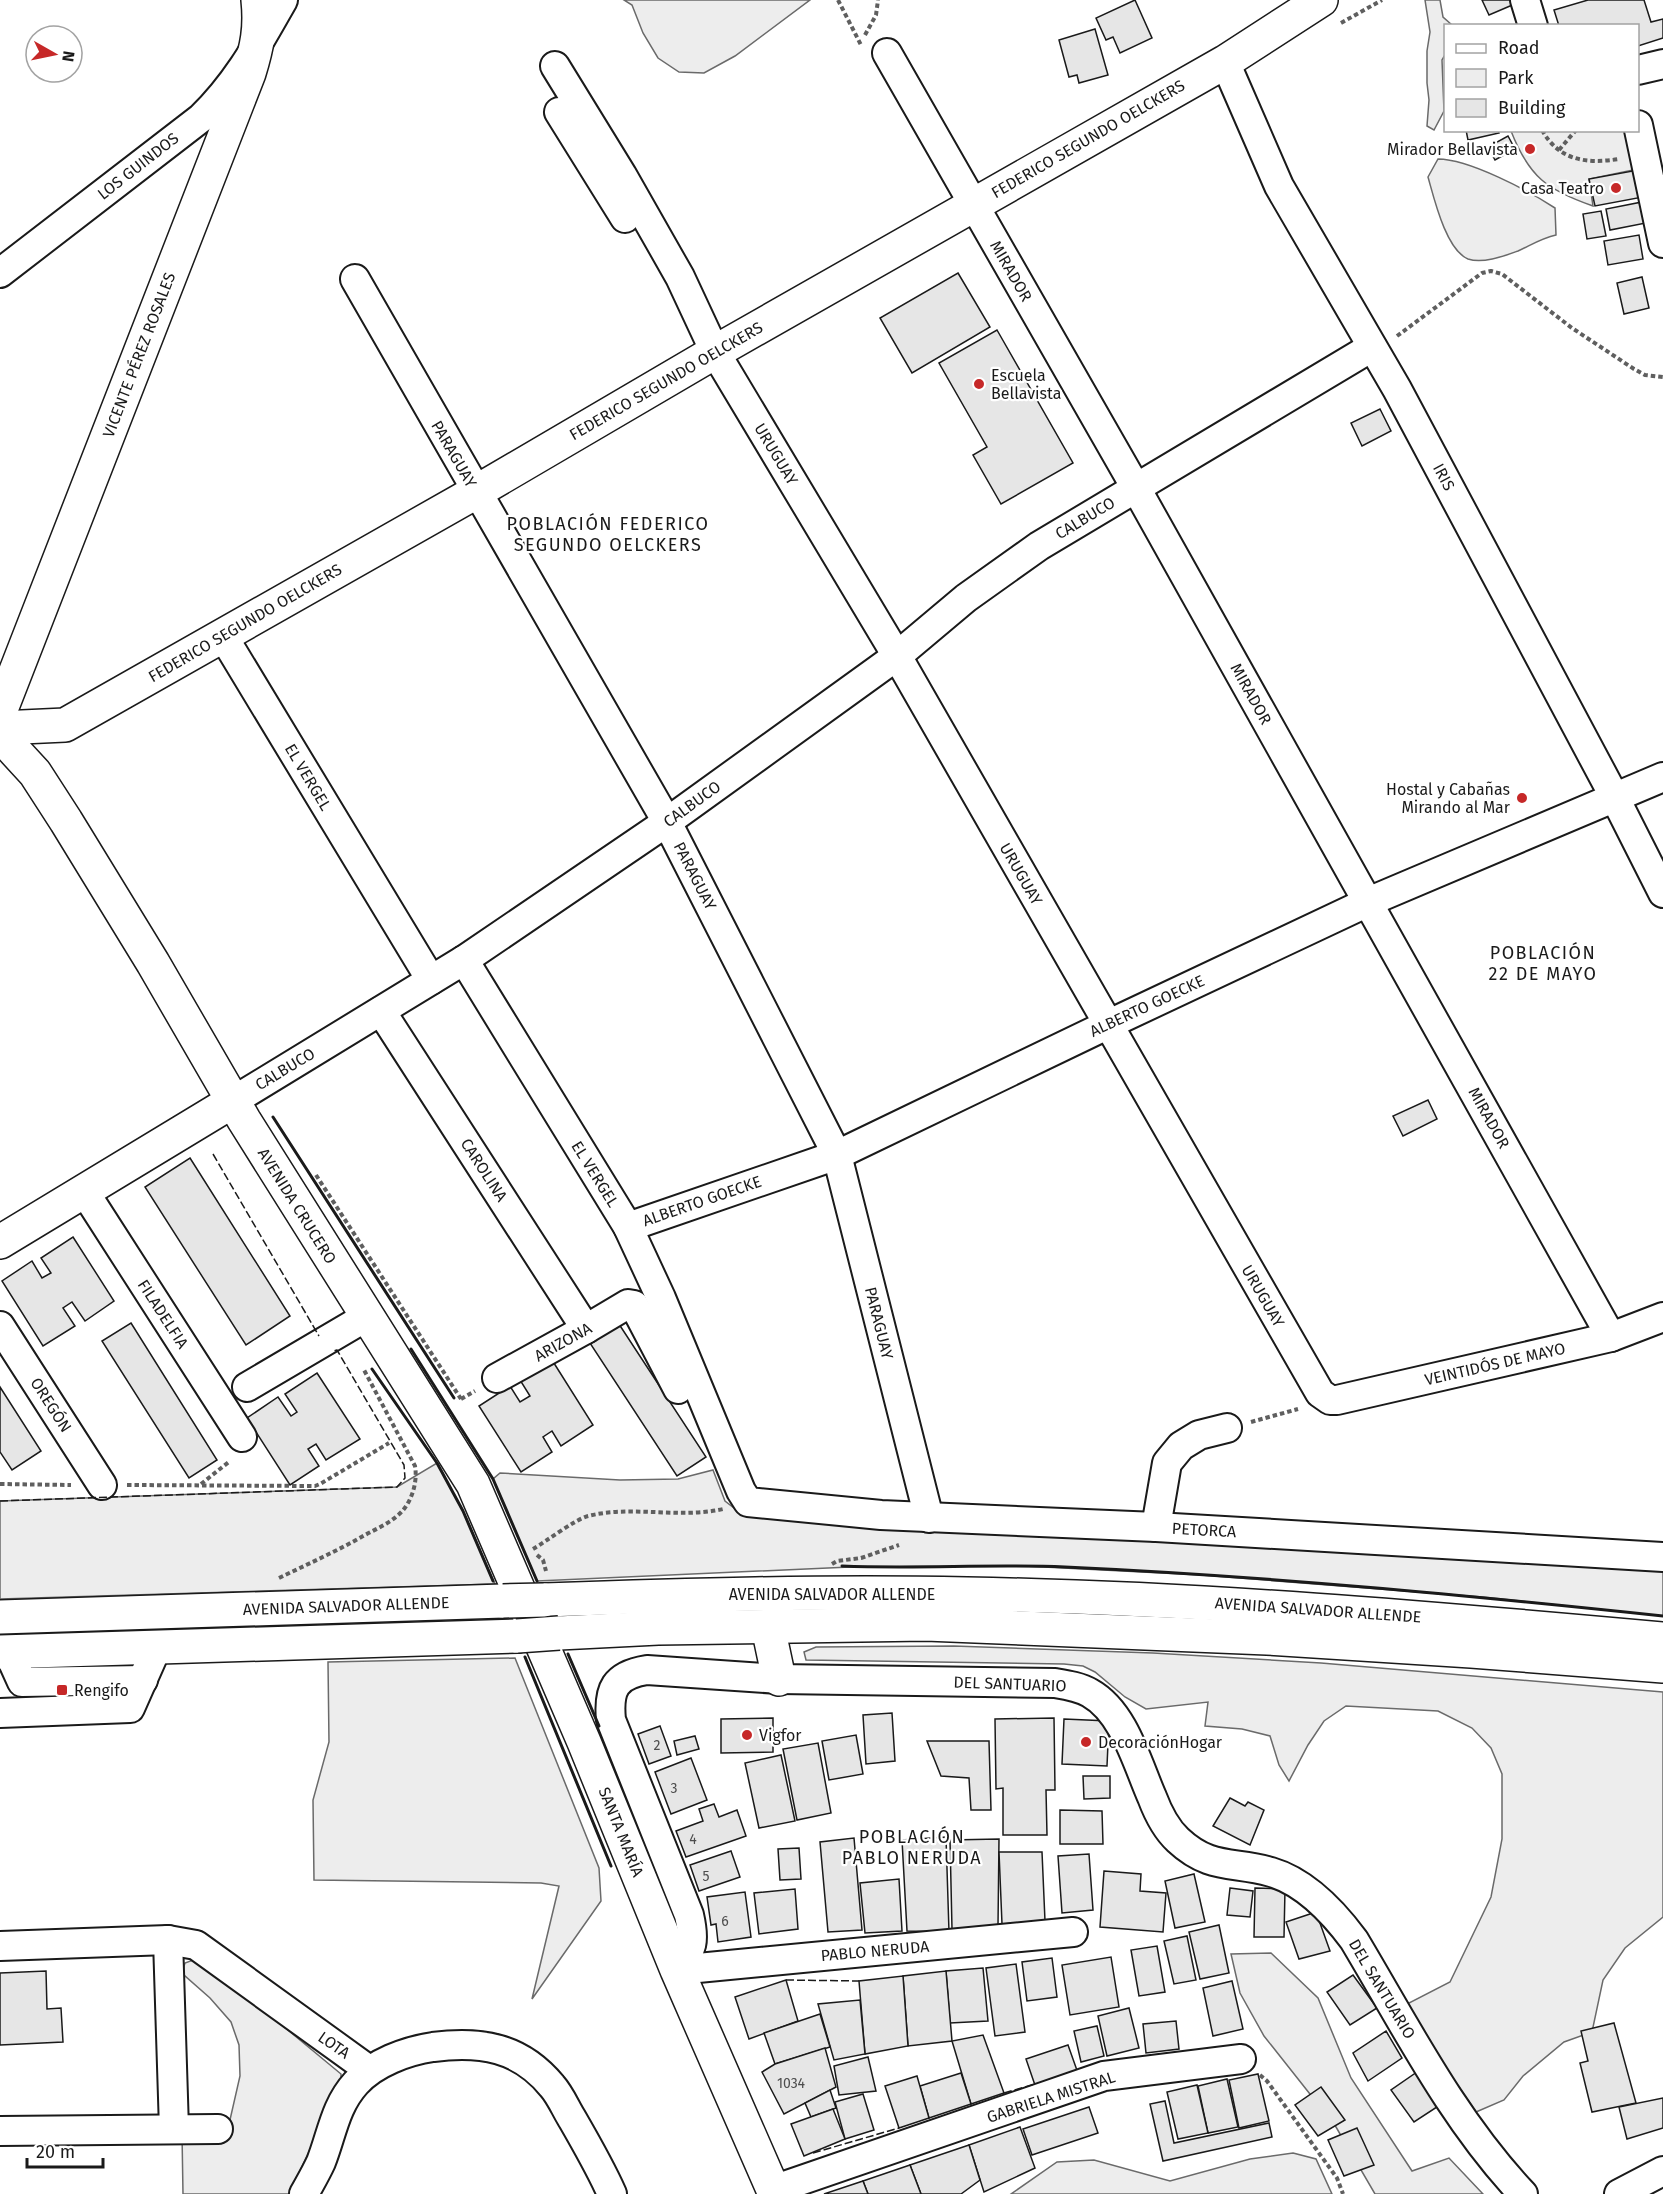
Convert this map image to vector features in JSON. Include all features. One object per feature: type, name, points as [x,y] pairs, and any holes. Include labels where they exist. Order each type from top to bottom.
[{"type":"main road","points":[[258,0],[258,43]]},
{"type":"main road","name":"FEDERICO SEGUNDO OELCKERS","points":[[0,728],[65,725],[1225,62],[1321,0]]},
{"type":"main road","name":"VICENTE PÉREZ ROSALES","points":[[0,712],[249,73],[258,43]]},
{"type":"main road","name":"AVENIDA CRUCERO","points":[[0,735],[35,773],[66,821],[153,963],[233,1101],[366,1317],[473,1484],[564,1694]]},
{"type":"main road","name":"CALBUCO","points":[[0,1242],[233,1101]]},
{"type":"main road","name":"AVENIDA SALVADOR ALLENDE","points":[[0,1617],[813,1592],[968,1594],[1256,1605],[1393,1614],[1663,1639]]},
{"type":"main road","name":"AVENIDA SALVADOR ALLENDE","points":[[4,1651],[517,1636],[658,1628],[926,1624],[1191,1635],[1471,1651],[1663,1666]]},
{"type":"main road","points":[[768,1627],[779,1679]]},
{"type":"main road","name":"SANTA MARÍA","points":[[564,1694],[677,1971],[774,2192]]},
{"type":"street","name":"VICENTE PÉREZ ROSALES","points":[[258,43],[283,0]]},
{"type":"street","points":[[1525,0],[1532,24]]},
{"type":"street","name":"LOS GUINDOS","points":[[0,273],[201,118],[236,80],[258,43]]},
{"type":"street","name":"MIRADOR","points":[[876,52],[973,205],[1136,488],[1611,1337]]},
{"type":"street","name":"IRIS","points":[[1225,62],[1279,186],[1397,389],[1615,798],[1663,893]]},
{"type":"street","points":[[1639,70],[1663,64]]},
{"type":"street","name":"URUGUAY","points":[[555,66],[622,175],[680,277],[715,352],[897,656],[1316,1389],[1327,1399]]},
{"type":"street","name":"URUGUAY","points":[[558,112],[676,300],[715,352]]},
{"type":"street","points":[[1639,130],[1663,243]]},
{"type":"street","name":"PARAGUAY","points":[[355,279],[667,822],[837,1155],[929,1518]]},
{"type":"street","name":"CALBUCO","points":[[233,1101],[464,960],[667,822],[897,656],[966,598],[1039,546],[1374,350]]},
{"type":"street","name":"EL VERGEL","points":[[223,636],[431,980]]},
{"type":"street","name":"ALBERTO GOECKE","points":[[628,1227],[837,1155],[1107,1024],[1368,902],[1663,777]]},
{"type":"street","name":"EL VERGEL","points":[[464,960],[628,1227],[661,1298],[746,1500]]},
{"type":"street","name":"CAROLINA","points":[[381,1011],[586,1329]]},
{"type":"street","name":"FILADELFIA","points":[[84,1191],[242,1437]]},
{"type":"street","name":"ARIZONA","points":[[497,1378],[628,1304],[634,1305],[678,1389]]},
{"type":"street","points":[[247,1387],[366,1317]]},
{"type":"street","name":"VEINTIDÓS DE MAYO","points":[[1327,1399],[1337,1400],[1611,1337],[1663,1317]]},
{"type":"street","name":"OREGÓN","points":[[0,1326],[102,1485]]},
{"type":"street","points":[[1156,1527],[1167,1463],[1181,1446],[1199,1435],[1227,1428]]},
{"type":"street","name":"PETORCA","points":[[746,1500],[752,1503],[785,1507],[929,1518],[1156,1527],[1663,1557]]},
{"type":"street","points":[[0,1713],[130,1708],[157,1647]]},
{"type":"street","points":[[4,1651],[22,1682],[143,1680]]},
{"type":"street","name":"DEL SANTUARIO","points":[[615,1731],[610,1707],[612,1692],[618,1681],[630,1672],[647,1670],[779,1679],[1055,1683],[1076,1687],[1090,1693],[1106,1705],[1119,1720],[1157,1810],[1177,1839],[1190,1850],[1211,1861],[1272,1872],[1316,1898],[1343,1925],[1448,2098],[1498,2168],[1523,2194]]},
{"type":"street","name":"SANTA MARÍA","points":[[615,1731],[689,1915],[692,1941],[689,1954],[677,1971]]},
{"type":"street","name":"PABLO NERUDA","points":[[677,1971],[1073,1932]]},
{"type":"street","points":[[168,1940],[174,2129]]},
{"type":"street","name":"LOTA","points":[[0,1946],[168,1940],[196,1945],[369,2070]]},
{"type":"street","points":[[304,2194],[320,2164],[336,2113],[350,2091],[369,2070],[404,2055],[448,2045],[494,2048],[517,2056],[537,2070],[553,2088],[596,2157],[612,2194]]},
{"type":"street","name":"GABRIELA MISTRAL","points":[[774,2192],[1104,2076],[1240,2059]]},
{"type":"street","points":[[0,2132],[218,2129]]},
{"type":"street","points":[[1618,2194],[1663,2171]]},
{"type":"street","points":[[304,2194],[314,2191],[328,2194]]},
{"type":"path","points":[[838,0],[861,44],[876,52]]},
{"type":"path","points":[[861,44],[876,15],[878,0]]},
{"type":"path","points":[[1543,132],[1548,141],[1559,150],[1571,157],[1592,162],[1644,154]]},
{"type":"path","points":[[1559,150],[1574,132]]},
{"type":"path","points":[[1374,350],[1482,273],[1491,271],[1502,274],[1572,328],[1634,369],[1645,375],[1663,377]]},
{"type":"path","points":[[315,1172],[461,1399]]},
{"type":"path","points":[[270,1582],[382,1526],[398,1516],[411,1497],[417,1476],[415,1466],[360,1363]]},
{"type":"path","points":[[1227,1428],[1327,1399]]},
{"type":"path","points":[[200,1485],[237,1454],[242,1437]]},
{"type":"path","points":[[0,1484],[315,1486],[389,1443]]},
{"type":"path","points":[[530,1551],[587,1516],[717,1510],[746,1500]]},
{"type":"path","points":[[1240,2059],[1268,2081],[1337,2178],[1342,2194]]},
{"type":"green space","points":[[624,0],[810,0],[735,56],[704,73],[679,72],[658,58],[643,33],[632,5]]},
{"type":"green space","points":[[1425,0],[1440,0],[1443,17],[1451,24],[1444,24],[1444,57],[1442,60],[1444,111],[1434,130],[1427,126],[1429,100],[1427,51],[1430,32]]},
{"type":"green space","points":[[1511,132],[1629,132],[1638,169],[1589,179],[1593,206],[1563,194],[1542,180],[1525,160]]},
{"type":"green space","points":[[1438,159],[1451,160],[1482,170],[1515,185],[1555,208],[1556,235],[1518,251],[1487,260],[1468,259],[1460,254],[1447,235],[1428,177]]},
{"type":"green space","points":[[437,1463],[463,1511],[495,1584],[0,1599],[0,1501],[397,1487]]},
{"type":"green space","points":[[713,1470],[725,1501],[738,1511],[1663,1569],[1663,1616],[1482,1597],[1201,1575],[1024,1566],[850,1567],[537,1581],[493,1479],[500,1473],[620,1480],[678,1479]]},
{"type":"green space","points":[[954,1646],[1153,1653],[1321,1663],[1663,1692],[1663,1917],[1625,1948],[1603,1980],[1592,2032],[1564,2042],[1523,2076],[1504,2100],[1476,2112],[1425,2038],[1407,2004],[1450,1982],[1491,1897],[1502,1839],[1502,1774],[1491,1748],[1472,1728],[1438,1711],[1346,1706],[1324,1721],[1289,1781],[1279,1765],[1270,1736],[1242,1729],[1205,1726],[1208,1702],[1146,1709],[1125,1697],[1095,1672],[1083,1666],[806,1660],[804,1652],[816,1647]]},
{"type":"green space","points":[[515,1658],[599,1868],[601,1901],[532,1999],[559,1886],[541,1883],[314,1880],[313,1800],[329,1742],[328,1662]]},
{"type":"green space","points":[[1271,1953],[1318,1998],[1351,2078],[1412,2171],[1449,2158],[1483,2194],[1375,2194],[1336,2127],[1264,2036],[1240,1993],[1231,1954]]},
{"type":"green space","points":[[193,1960],[265,2011],[341,2074],[341,2092],[289,2194],[183,2194],[182,2133],[227,2133],[240,2076],[239,2045],[231,2022],[210,1998],[184,1975],[185,1963]]},
{"type":"green space","points":[[1293,2153],[1316,2159],[1332,2194],[1011,2194],[1057,2162],[1094,2160],[1170,2181],[1250,2159]]},
{"type":"building","points":[[1135,0],[1152,38],[1120,53],[1113,37],[1106,40],[1096,18]]},
{"type":"building","points":[[1482,0],[1516,0],[1517,3],[1489,15]]},
{"type":"building","points":[[1588,0],[1644,0],[1651,22],[1663,19],[1663,38],[1639,46],[1639,24],[1558,24],[1554,10]]},
{"type":"building","points":[[1095,29],[1108,75],[1079,83],[1077,75],[1069,77],[1059,40]]},
{"type":"building","points":[[1466,132],[1499,133],[1468,140]]},
{"type":"building","points":[[1508,136],[1515,149],[1495,160],[1488,147]]},
{"type":"building","name":"Casa Teatro","points":[[1638,170],[1643,197],[1595,206],[1589,179]]},
{"type":"building","points":[[1642,202],[1646,223],[1610,230],[1606,209]]},
{"type":"building","points":[[1601,211],[1606,236],[1587,239],[1583,214]]},
{"type":"building","points":[[1639,235],[1643,259],[1608,265],[1604,241]]},
{"type":"building","points":[[958,273],[990,327],[912,373],[880,318]]},
{"type":"building","points":[[1642,277],[1649,308],[1624,314],[1617,283]]},
{"type":"building","points":[[997,330],[1073,463],[1001,504],[973,455],[987,447],[939,363]]},
{"type":"building","points":[[1380,409],[1391,431],[1362,446],[1351,423]]},
{"type":"building","points":[[1428,1100],[1437,1119],[1403,1136],[1393,1116]]},
{"type":"building","points":[[190,1158],[290,1316],[246,1345],[145,1187]]},
{"type":"building","points":[[73,1237],[114,1301],[85,1321],[72,1302],[63,1308],[75,1326],[43,1346],[2,1281],[32,1261],[42,1278],[51,1273],[41,1258]]},
{"type":"building","points":[[615,1318],[706,1457],[677,1476],[586,1337]]},
{"type":"building","points":[[131,1323],[217,1460],[189,1478],[102,1341]]},
{"type":"building","points":[[552,1360],[593,1425],[561,1446],[552,1431],[543,1437],[552,1452],[521,1472],[479,1406],[510,1386],[520,1402],[530,1396],[520,1380]]},
{"type":"building","points":[[317,1373],[360,1439],[326,1460],[316,1444],[308,1449],[319,1466],[290,1485],[247,1418],[278,1397],[291,1416],[297,1412],[285,1394]]},
{"type":"building","points":[[0,1387],[41,1451],[12,1470],[0,1452]]},
{"type":"building","points":[[892,1713],[895,1761],[866,1764],[863,1715]]},
{"type":"building","points":[[773,1718],[773,1752],[721,1753],[721,1719]]},
{"type":"building","points":[[1054,1718],[1055,1790],[1046,1790],[1047,1835],[1003,1835],[1003,1788],[996,1789],[995,1719]]},
{"type":"building","name":"DecoraciónHogar","points":[[1064,1719],[1109,1721],[1107,1766],[1062,1764]]},
{"type":"building","points":[[660,1726],[671,1756],[649,1764],[638,1734]]},
{"type":"building","points":[[856,1735],[863,1774],[829,1780],[822,1741]]},
{"type":"building","points":[[695,1736],[699,1749],[677,1755],[674,1741]]},
{"type":"building","points":[[927,1741],[989,1741],[991,1810],[971,1810],[969,1778],[941,1776]]},
{"type":"building","points":[[818,1743],[831,1813],[797,1820],[783,1749]]},
{"type":"building","points":[[781,1755],[795,1821],[759,1828],[745,1763]]},
{"type":"building","points":[[691,1758],[707,1800],[671,1814],[655,1772]]},
{"type":"building","points":[[1083,1776],[1110,1776],[1110,1798],[1084,1799]]},
{"type":"building","points":[[1230,1798],[1245,1806],[1248,1802],[1264,1810],[1250,1845],[1213,1826]]},
{"type":"building","points":[[714,1804],[719,1817],[737,1810],[746,1836],[686,1857],[676,1831],[703,1821],[699,1809]]},
{"type":"building","points":[[1060,1810],[1102,1811],[1103,1844],[1060,1844]]},
{"type":"building","points":[[946,1837],[949,1932],[907,1931],[902,1840]]},
{"type":"building","points":[[854,1838],[862,1930],[828,1932],[820,1842]]},
{"type":"building","points":[[999,1839],[998,1926],[952,1929],[950,1840]]},
{"type":"building","points":[[799,1848],[801,1879],[780,1880],[778,1849]]},
{"type":"building","points":[[731,1851],[740,1877],[699,1891],[690,1865]]},
{"type":"building","points":[[999,1852],[1042,1852],[1045,1921],[1002,1924]]},
{"type":"building","points":[[1089,1854],[1093,1910],[1062,1913],[1058,1856]]},
{"type":"building","points":[[1104,1871],[1141,1874],[1140,1891],[1166,1893],[1163,1932],[1100,1927]]},
{"type":"building","points":[[1194,1874],[1205,1922],[1175,1928],[1165,1881]]},
{"type":"building","points":[[899,1879],[902,1931],[865,1933],[860,1883]]},
{"type":"building","points":[[1230,1888],[1253,1891],[1250,1917],[1227,1915]]},
{"type":"building","points":[[1255,1888],[1285,1889],[1284,1937],[1254,1937]]},
{"type":"building","points":[[795,1889],[798,1929],[759,1934],[754,1893]]},
{"type":"building","points":[[745,1892],[751,1937],[718,1942],[716,1924],[711,1925],[707,1897]]},
{"type":"building","points":[[1316,1912],[1330,1951],[1299,1959],[1286,1922]]},
{"type":"building","points":[[1219,1925],[1229,1973],[1200,1979],[1189,1932]]},
{"type":"building","points":[[1187,1936],[1196,1980],[1174,1984],[1164,1941]]},
{"type":"building","points":[[1157,1946],[1165,1992],[1139,1996],[1131,1950]]},
{"type":"building","points":[[1111,1957],[1119,2007],[1070,2015],[1062,1965]]},
{"type":"building","points":[[1052,1958],[1057,1997],[1027,2001],[1022,1962]]},
{"type":"building","points":[[1016,1964],[1025,2032],[995,2036],[986,1968]]},
{"type":"building","points":[[983,1968],[988,2021],[950,2023],[946,1971]]},
{"type":"building","points":[[46,1971],[47,2009],[61,2008],[63,2042],[0,2045],[0,1973]]},
{"type":"building","points":[[946,1971],[952,2041],[908,2046],[903,1976]]},
{"type":"building","points":[[1353,1975],[1377,2008],[1350,2025],[1327,1992]]},
{"type":"building","points":[[903,1976],[908,2046],[865,2054],[859,1981]]},
{"type":"building","points":[[786,1980],[798,2021],[749,2039],[735,1997]]},
{"type":"building","points":[[1232,1981],[1243,2029],[1213,2036],[1203,1988]]},
{"type":"building","points":[[860,2000],[865,2054],[834,2060],[818,2004]]},
{"type":"building","points":[[1129,2008],[1139,2048],[1107,2056],[1098,2016]]},
{"type":"building","points":[[820,2014],[830,2047],[775,2064],[764,2033]]},
{"type":"building","points":[[1176,2021],[1179,2049],[1146,2053],[1143,2024]]},
{"type":"building","points":[[1614,2023],[1636,2103],[1592,2112],[1580,2063],[1588,2061],[1581,2031]]},
{"type":"building","points":[[1097,2026],[1104,2056],[1081,2062],[1074,2031]]},
{"type":"building","points":[[1386,2031],[1402,2058],[1368,2081],[1353,2053]]},
{"type":"building","points":[[983,2035],[1004,2093],[971,2104],[952,2041]]},
{"type":"building","points":[[1068,2045],[1079,2076],[1037,2091],[1026,2059]]},
{"type":"building","points":[[825,2048],[836,2087],[784,2114],[762,2072],[775,2064]]},
{"type":"building","points":[[868,2057],[876,2091],[839,2095],[834,2066]]},
{"type":"building","points":[[1417,2072],[1440,2105],[1414,2122],[1391,2090]]},
{"type":"building","points":[[961,2073],[971,2104],[929,2118],[920,2086]]},
{"type":"building","points":[[1258,2074],[1269,2121],[1239,2128],[1229,2080]]},
{"type":"building","points":[[917,2076],[929,2118],[899,2128],[885,2086]]},
{"type":"building","points":[[1227,2079],[1238,2127],[1208,2133],[1198,2086]]},
{"type":"building","points":[[1197,2085],[1208,2133],[1178,2139],[1167,2092]]},
{"type":"building","points":[[1321,2087],[1345,2120],[1318,2136],[1295,2105]]},
{"type":"building","points":[[830,2090],[836,2108],[811,2117],[805,2103]]},
{"type":"building","points":[[863,2094],[874,2130],[845,2139],[835,2102]]},
{"type":"building","points":[[1663,2098],[1663,2128],[1627,2139],[1619,2107]]},
{"type":"building","points":[[1165,2101],[1174,2143],[1269,2123],[1272,2137],[1163,2161],[1150,2104]]},
{"type":"building","points":[[1089,2107],[1098,2133],[1032,2155],[1023,2129]]},
{"type":"building","points":[[833,2109],[845,2139],[804,2156],[791,2124]]},
{"type":"building","points":[[1020,2127],[1035,2168],[984,2192],[969,2145]]},
{"type":"building","points":[[1357,2128],[1374,2165],[1344,2176],[1328,2140]]},
{"type":"building","points":[[969,2145],[980,2180],[961,2194],[921,2194],[910,2165]]},
{"type":"building","points":[[910,2165],[921,2194],[868,2194],[863,2181]]},
{"type":"building","points":[[863,2181],[868,2194],[824,2194]]},
{"type":"fence","points":[[213,1154],[319,1336]]},
{"type":"fence","points":[[0,1501],[397,1487],[405,1478],[404,1465],[337,1350],[334,1351]]},
{"type":"fence","points":[[786,1980],[859,1981]]},
{"type":"fence","points":[[1004,2093],[1035,2084]]},
{"type":"fence","points":[[813,2153],[899,2128]]},
{"type":"wall","points":[[273,1117],[454,1398]]},
{"type":"wall","points":[[411,1349],[493,1479],[537,1581]]},
{"type":"wall","points":[[372,1369],[437,1463],[463,1511],[493,1581]]},
{"type":"wall","points":[[842,1566],[1037,1566],[1140,1571],[1364,1587],[1663,1616]]},
{"type":"wall","points":[[568,1654],[599,1726]]},
{"type":"wall","points":[[525,1657],[611,1866]]},
{"type":"place","name":"Mirador Bellavista","points":[[1530,149]]},
{"type":"place","name":"Casa Teatro","points":[[1616,188]]},
{"type":"place","name":"Escuela Bellavista","points":[[979,384]]},
{"type":"place","name":"Hostal y Cabañas Mirando al Mar","points":[[1522,798]]},
{"type":"place","name":"Rengifo","points":[[62,1690]]},
{"type":"place","name":"Vigfor","points":[[747,1735]]},
{"type":"place","name":"DecoraciónHogar","points":[[1086,1742]]},
{"type":"district","name":"POBLACIÓN FEDERICO SEGUNDO OELCKERS","points":[[608,534]]},
{"type":"district","name":"POBLACIÓN 22 DE MAYO","points":[[1543,963]]},
{"type":"district","name":"POBLACIÓN PABLO NERUDA","points":[[912,1847]]}]
